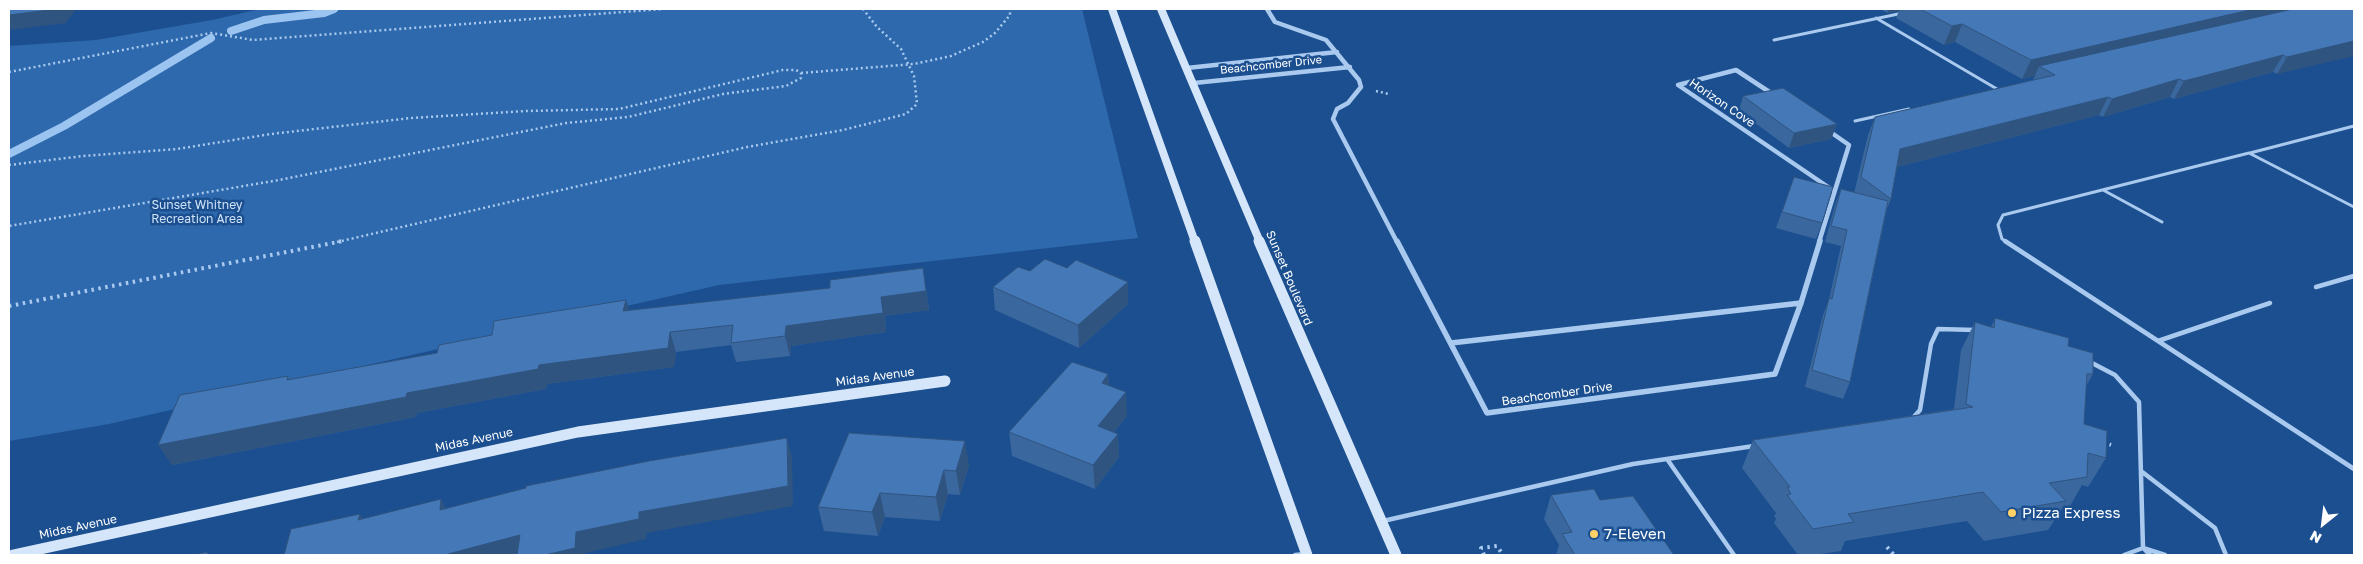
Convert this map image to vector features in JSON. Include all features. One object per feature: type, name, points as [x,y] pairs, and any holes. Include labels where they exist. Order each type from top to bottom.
[{"type":"main road","points":[[1112,9],[1307,554]]},
{"type":"main road","name":"Sunset Boulevard","points":[[1161,9],[1194,83],[1327,401],[1396,555]]},
{"type":"main road","name":"Midas Avenue","points":[[13,555],[578,432],[945,381]]},
{"type":"street","name":"Beachcomber Drive","points":[[1267,9],[1275,22],[1326,40],[1350,67],[1361,87],[1348,103],[1338,109],[1332,119],[1487,413],[1775,374],[1800,303],[1834,191]]},
{"type":"street","name":"Beachcomber Drive","points":[[1187,68],[1338,52]]},
{"type":"street","name":"Beachcomber Drive","points":[[1194,83],[1350,67]]},
{"type":"street","name":"Horizon Cove","points":[[1777,97],[1736,70],[1678,85],[1834,191]]},
{"type":"street","points":[[1825,129],[1849,145],[1834,191]]},
{"type":"street","points":[[1451,343],[1800,303]]},
{"type":"lane","points":[[1774,40],[1904,13]]},
{"type":"lane","points":[[1876,18],[1997,89]]},
{"type":"lane","points":[[1988,91],[2006,87]]},
{"type":"lane","points":[[1855,121],[1912,108]]},
{"type":"lane","points":[[2354,126],[2003,215],[1998,226],[2002,239],[2354,469]]},
{"type":"lane","points":[[2249,153],[2354,207]]},
{"type":"lane","points":[[2103,190],[2162,222]]},
{"type":"lane","points":[[2316,287],[2354,276]]},
{"type":"lane","points":[[2158,341],[2270,303]]},
{"type":"lane","points":[[1906,424],[1920,410],[1931,344],[1938,329],[1958,328],[1980,331]]},
{"type":"lane","points":[[2079,359],[2115,375],[2139,402],[2143,548],[2150,555]]},
{"type":"lane","points":[[1381,522],[1633,464],[1763,445]]},
{"type":"lane","points":[[1667,459],[1734,555]]},
{"type":"lane","points":[[2141,471],[2215,528],[2226,555]]},
{"type":"lane","points":[[2124,555],[2143,548],[2165,555]]},
{"type":"lane","points":[[1295,555],[1307,554]]},
{"type":"path","points":[[9,72],[211,33],[253,40],[663,9]]},
{"type":"path","points":[[9,306],[310,248],[444,219],[747,147],[821,135],[906,114],[918,104],[914,76],[900,49],[877,27],[863,9]]},
{"type":"path","points":[[9,165],[83,156],[177,149],[271,134],[411,118],[526,111],[619,109],[771,72],[789,70],[801,73],[908,64],[951,56],[984,42],[1004,23],[1010,15],[1010,9]]},
{"type":"path","points":[[9,226],[279,180],[392,158],[439,146],[566,123],[628,117],[723,94],[786,86],[796,82],[800,78],[801,73]]},
{"type":"path","points":[[2102,442],[2111,445]]},
{"type":"path","points":[[1484,555],[1481,548],[1497,546],[1503,555]]},
{"type":"path","points":[[1887,546],[1894,555]]},
{"type":"green space","name":"Sunset Whitney Recreation Area","points":[[260,9],[1082,9],[1138,238],[719,285],[109,424],[9,441],[9,46],[96,40],[212,20]]},
{"type":"building","points":[[9,9],[57,9],[9,15]]},
{"type":"building","points":[[1920,9],[2254,9],[2031,60],[1962,24],[1952,26]]},
{"type":"building","points":[[2293,9],[2354,9],[2354,41],[2287,57],[2283,55],[2184,81],[2179,79],[2112,99],[2108,97],[1900,149],[1891,199],[1861,177],[1875,117],[2055,75],[2039,66]]},
{"type":"building","points":[[1783,88],[1837,124],[1794,133],[1743,96]]},
{"type":"building","points":[[1794,177],[1833,187],[1822,223],[1782,212]]},
{"type":"building","points":[[1841,189],[1888,201],[1850,382],[1812,370],[1829,298],[1832,299],[1847,230],[1831,226]]},
{"type":"building","points":[[1045,259],[1067,268],[1076,260],[1128,282],[1078,325],[993,287],[1018,267],[1030,271]]},
{"type":"building","points":[[923,268],[926,291],[881,297],[883,313],[786,326],[785,336],[731,343],[733,325],[670,332],[668,348],[539,365],[538,369],[407,393],[406,397],[158,445],[180,395],[288,376],[287,380],[437,353],[439,345],[492,335],[494,321],[626,300],[623,311],[830,288],[830,280]]},
{"type":"building","points":[[1995,318],[2069,338],[2068,346],[2093,353],[2093,374],[2087,374],[2084,424],[2107,431],[2106,458],[2088,453],[2087,477],[2049,483],[2066,501],[2001,512],[1983,492],[1848,514],[1854,522],[1813,529],[1787,495],[1791,494],[1787,487],[1790,487],[1753,440],[1973,407],[1966,404],[1975,322],[1994,328]]},
{"type":"building","points":[[1072,362],[1108,374],[1102,383],[1126,392],[1098,426],[1118,434],[1093,465],[1009,432]]},
{"type":"building","points":[[849,433],[965,441],[956,471],[944,470],[936,497],[880,493],[872,512],[818,507]]},
{"type":"building","points":[[787,438],[788,486],[639,512],[639,519],[576,532],[575,548],[545,555],[517,555],[520,535],[448,555],[284,555],[291,529],[360,514],[358,520],[441,499],[440,510],[526,488],[526,486],[649,461]]},
{"type":"building","points":[[1594,489],[1600,500],[1633,496],[1674,555],[1575,555],[1562,534],[1572,532],[1551,495]]},
{"type":"building","points":[[208,552],[207,555],[193,555]]},
{"type":"waterway","points":[[231,31],[264,20],[324,13],[334,9]]},
{"type":"waterway","points":[[9,154],[64,126],[211,38]]},
{"type":"place","name":"Pizza Express","points":[[2012,513]]},
{"type":"place","name":"7-Eleven","points":[[1594,534]]}]
